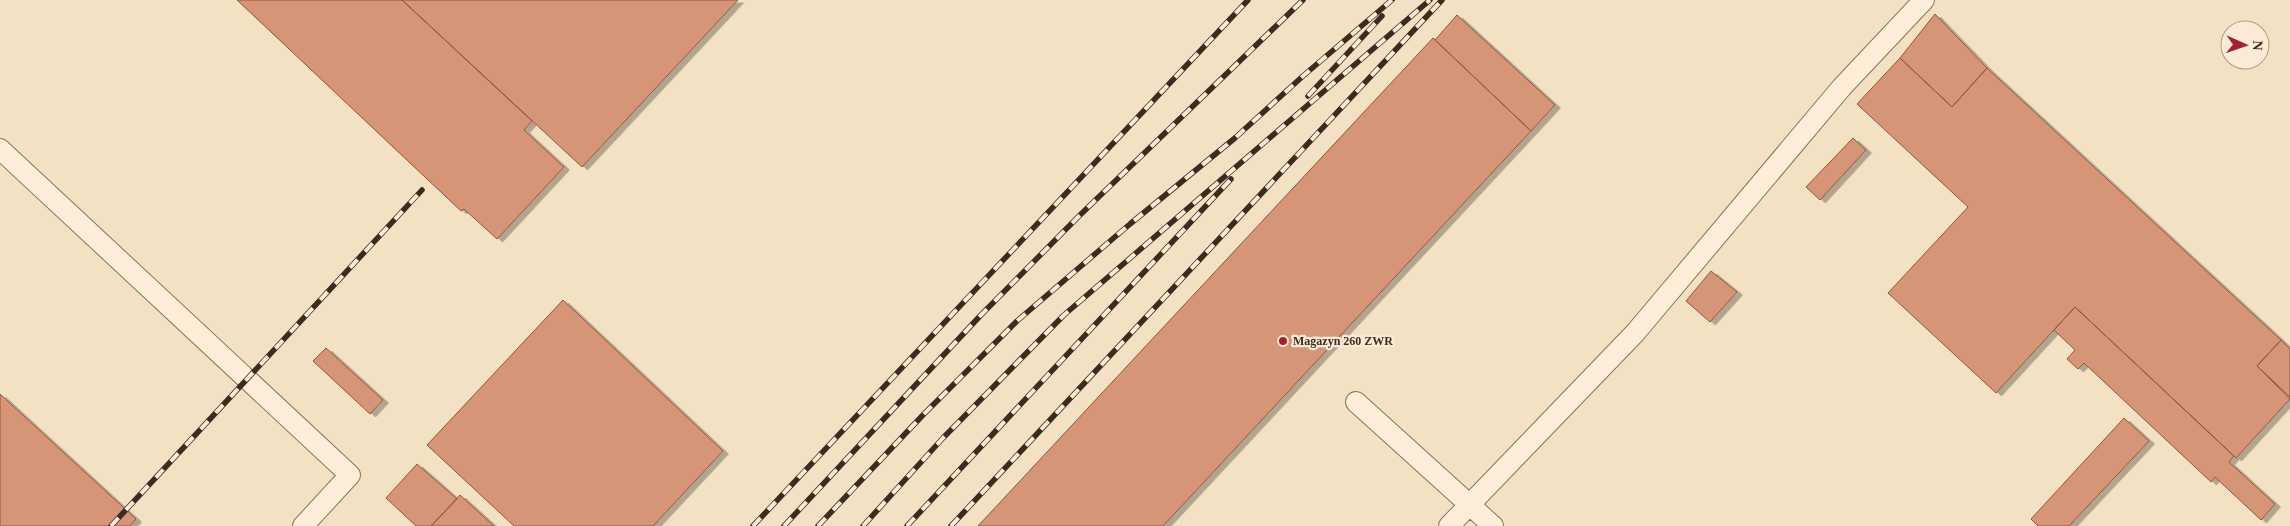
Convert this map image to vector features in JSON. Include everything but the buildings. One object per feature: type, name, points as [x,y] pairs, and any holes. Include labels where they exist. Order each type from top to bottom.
[{"type":"lane","points":[[1449,526],[1635,333],[1842,87],[1924,0]]},
{"type":"lane","points":[[0,149],[350,475],[303,526]]},
{"type":"lane","points":[[1356,402],[1492,526]]},
{"type":"railway","points":[[753,526],[1248,0]]},
{"type":"railway","points":[[784,526],[980,316],[1079,216],[1303,0]]},
{"type":"railway","points":[[818,526],[922,416],[1017,321],[1130,224],[1235,138],[1303,76],[1392,0]]},
{"type":"railway","points":[[863,526],[943,438],[1064,315],[1430,0]]},
{"type":"railway","points":[[951,526],[1442,0]]},
{"type":"railway","points":[[1308,96],[1382,16]]},
{"type":"railway","points":[[907,526],[1231,179]]},
{"type":"railway","points":[[111,526],[422,190]]},
{"type":"place","name":"Magazyn 260 ZWR","points":[[1283,341]]}]
